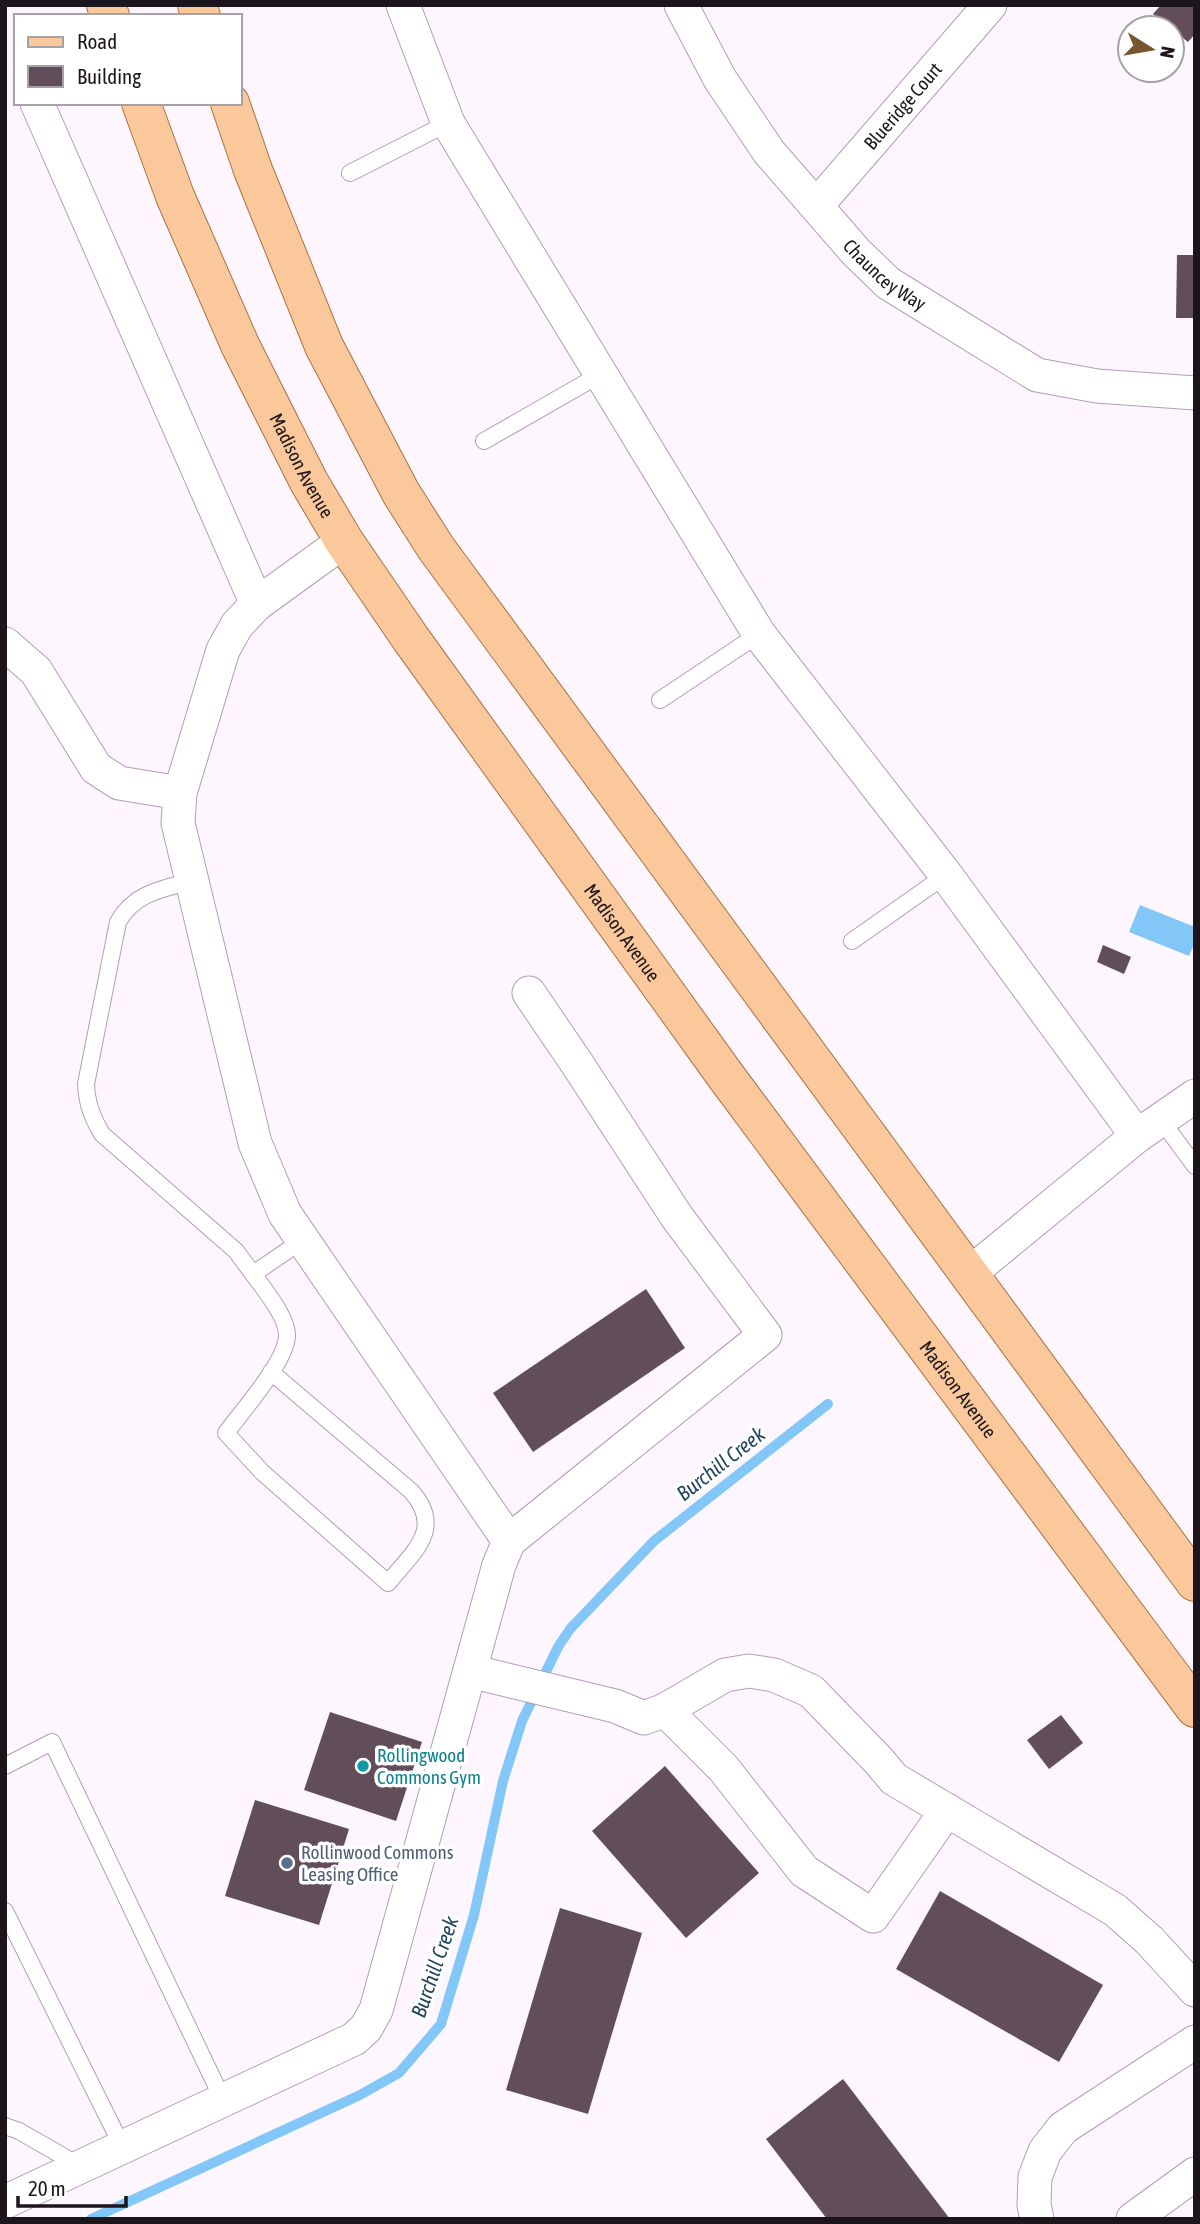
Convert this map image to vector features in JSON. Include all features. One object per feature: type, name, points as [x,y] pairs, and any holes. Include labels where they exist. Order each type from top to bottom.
[{"type":"main road","name":"Madison Avenue","points":[[142,105],[175,196],[240,345],[309,482],[344,541],[411,639],[725,1075],[1195,1708]]},
{"type":"main road","points":[[231,105],[253,170],[324,346],[408,504],[436,548],[1195,1582]]},
{"type":"street","points":[[403,5],[448,123],[759,634],[946,876],[1149,1128]]},
{"type":"street","name":"Chauncey Way","points":[[681,5],[720,79],[769,152],[856,252],[888,283],[1037,375],[1097,386],[1195,393]]},
{"type":"street","name":"Blueridge Court","points":[[817,205],[990,5]]},
{"type":"street","points":[[38,105],[257,604]]},
{"type":"street","points":[[344,541],[257,604],[237,625],[223,650],[180,793],[178,823],[255,1143],[285,1214],[509,1541]]},
{"type":"street","points":[[5,644],[36,671],[96,768],[119,783],[180,793]]},
{"type":"street","points":[[5,2202],[354,2039],[366,2028],[376,2010],[499,1565],[509,1541],[765,1335],[677,1217],[529,993]]},
{"type":"street","points":[[969,1274],[1149,1128],[1195,1096]]},
{"type":"street","points":[[470,1671],[615,1706],[644,1718],[665,1710],[725,1675],[749,1671],[774,1675],[811,1691],[894,1779],[1115,1910],[1149,1940],[1195,1990]]},
{"type":"street","points":[[665,1710],[724,1769],[804,1871],[873,1916],[947,1810]]},
{"type":"street","points":[[1037,2219],[1034,2205],[1035,2177],[1045,2151],[1063,2128],[1195,2042]]},
{"type":"street","points":[[1133,2219],[1195,2174]]},
{"type":"lane","points":[[350,173],[448,123]]},
{"type":"lane","points":[[484,441],[601,374]]},
{"type":"lane","points":[[660,699],[759,634]]},
{"type":"lane","points":[[852,941],[946,876]]},
{"type":"lane","points":[[192,881],[145,894],[125,909],[118,922],[86,1084],[86,1100],[91,1115],[103,1134],[236,1251],[282,1319],[287,1335],[283,1354],[226,1433],[262,1472],[388,1583],[421,1542],[425,1533],[426,1517],[421,1502],[271,1372]]},
{"type":"lane","points":[[1149,1128],[1195,1166]]},
{"type":"lane","points":[[253,1274],[303,1240]]},
{"type":"lane","points":[[5,1766],[52,1742],[223,2100]]},
{"type":"lane","points":[[5,1911],[123,2148]]},
{"type":"lane","points":[[5,2126],[19,2131],[82,2167]]},
{"type":"water","points":[[1140,905],[1195,927],[1195,942],[1189,956],[1129,932]]},
{"type":"building","points":[[1161,5],[1195,5],[1195,34],[1188,42],[1186,40],[1186,14],[1153,14]]},
{"type":"building","points":[[1177,255],[1195,255],[1195,318],[1176,318]]},
{"type":"building","points":[[1103,945],[1131,957],[1124,974],[1097,962]]},
{"type":"building","points":[[646,1289],[685,1348],[533,1452],[493,1393]]},
{"type":"building","name":"Rollingwood Commons Gym","points":[[330,1712],[422,1742],[396,1821],[304,1790]]},
{"type":"building","points":[[1061,1715],[1083,1743],[1049,1769],[1027,1740]]},
{"type":"building","points":[[665,1766],[759,1873],[686,1938],[592,1831]]},
{"type":"building","name":"Rollinwood Commons Leasing Office","points":[[255,1800],[349,1829],[319,1925],[225,1896]]},
{"type":"building","points":[[940,1891],[1103,1985],[1059,2062],[896,1969]]},
{"type":"building","points":[[560,1908],[642,1933],[588,2114],[506,2090]]},
{"type":"building","points":[[843,2079],[950,2219],[827,2219],[766,2139]]},
{"type":"waterway","name":"Burchill Creek","points":[[91,2219],[360,2095],[399,2073],[441,2024],[474,1915],[503,1781],[522,1721],[558,1647],[570,1629],[654,1541],[828,1404]]},
{"type":"place","name":"Rollingwood Commons Gym","points":[[363,1766]]},
{"type":"place","name":"Rollinwood Commons Leasing Office","points":[[287,1863]]}]
